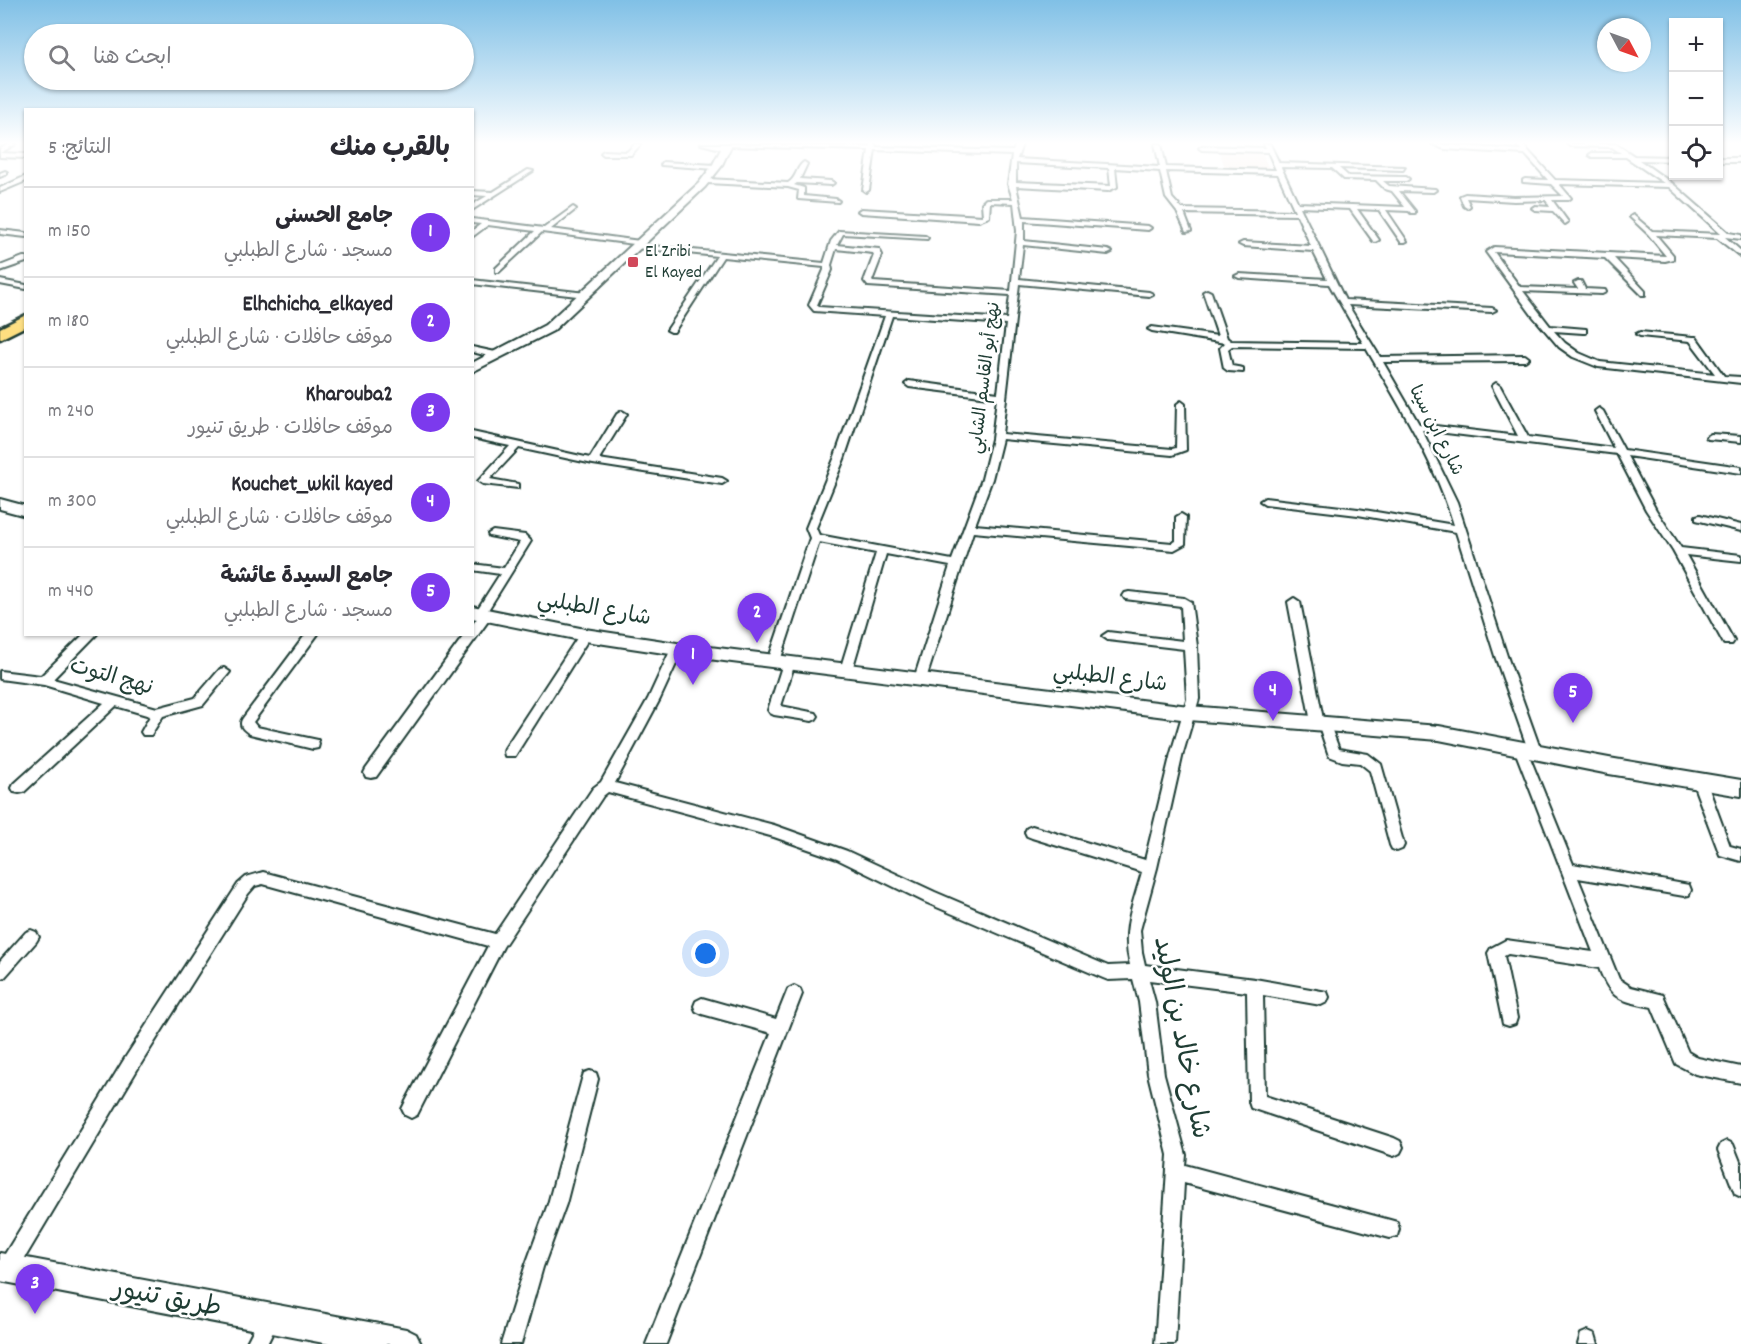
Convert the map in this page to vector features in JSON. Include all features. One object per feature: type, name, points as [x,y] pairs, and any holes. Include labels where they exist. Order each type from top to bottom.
[{"type":"highway","points":[[0,334],[24,325]]},
{"type":"highway","points":[[0,341],[24,326]]},
{"type":"street","points":[[474,367],[549,328],[679,207]]},
{"type":"street","points":[[861,210],[979,219],[986,217],[985,207]]},
{"type":"street","name":"نهج أبو القاسم الشابي","points":[[920,680],[956,564],[987,479],[998,436],[1020,243],[1020,219],[1017,207]]},
{"type":"street","points":[[1174,207],[1180,211],[1353,208],[1412,211],[1408,207]]},
{"type":"street","points":[[1693,207],[1741,255]]},
{"type":"street","points":[[1353,208],[1375,240]]},
{"type":"street","points":[[1535,208],[1555,209],[1565,222]]},
{"type":"street","points":[[500,270],[544,229],[573,209]]},
{"type":"street","name":"شارع ابن سينا","points":[[1297,209],[1318,249],[1331,281],[1416,426],[1452,502],[1501,656],[1527,749],[1569,870],[1613,984],[1628,994],[1657,1000],[1682,1058],[1695,1066],[1741,1075]]},
{"type":"street","points":[[1382,209],[1402,241]]},
{"type":"street","points":[[1180,211],[1188,231]]},
{"type":"street","points":[[1633,217],[1670,257],[1665,259],[1494,249],[1491,252],[1548,328],[1562,345],[1575,354],[1599,364],[1741,380]]},
{"type":"street","points":[[1020,219],[1148,228]]},
{"type":"street","points":[[474,221],[544,229],[638,245],[827,265]]},
{"type":"street","points":[[474,233],[486,223]]},
{"type":"street","points":[[9,233],[24,226]]},
{"type":"street","points":[[925,238],[843,231],[839,233],[827,265],[828,270],[813,305],[817,309],[1010,322]]},
{"type":"street","points":[[0,232],[24,235]]},
{"type":"street","points":[[1650,233],[1741,237]]},
{"type":"street","points":[[1020,243],[1108,252]]},
{"type":"street","points":[[1243,244],[1318,249]]},
{"type":"street","points":[[833,247],[876,250],[878,255],[868,281],[871,284],[1013,293]]},
{"type":"street","points":[[1606,254],[1642,293]]},
{"type":"street","points":[[671,330],[721,255]]},
{"type":"street","points":[[0,269],[24,260]]},
{"type":"street","points":[[1258,274],[1331,281]]},
{"type":"street","points":[[1239,276],[1331,281]]},
{"type":"street","points":[[1014,281],[1149,294]]},
{"type":"street","points":[[0,282],[24,287]]},
{"type":"street","points":[[474,282],[586,295]]},
{"type":"street","points":[[1578,283],[1583,291]]},
{"type":"street","points":[[1518,289],[1602,292]]},
{"type":"street","points":[[1207,292],[1226,341],[1224,348],[1228,368],[1240,370]]},
{"type":"street","points":[[1343,302],[1492,310]]},
{"type":"street","points":[[812,716],[774,710],[782,662],[815,538],[811,528],[839,459],[889,315]]},
{"type":"street","points":[[1548,328],[1583,331]]},
{"type":"street","points":[[1152,329],[1226,341],[1370,346]]},
{"type":"street","points":[[1640,334],[1693,339],[1721,377]]},
{"type":"street","points":[[474,349],[498,355]]},
{"type":"street","points":[[1378,360],[1525,358]]},
{"type":"street","points":[[909,384],[1002,396]]},
{"type":"street","points":[[1496,386],[1525,440]]},
{"type":"street","points":[[998,436],[1172,453],[1181,450],[1181,404]]},
{"type":"street","points":[[1599,411],[1651,510],[1678,551],[1728,641]]},
{"type":"street","points":[[593,461],[622,414]]},
{"type":"street","points":[[1416,426],[1741,470]]},
{"type":"street","points":[[474,435],[593,461],[722,481]]},
{"type":"street","points":[[1711,437],[1741,439]]},
{"type":"street","points":[[515,486],[483,481],[516,445]]},
{"type":"street","points":[[1265,501],[1358,512],[1462,530]]},
{"type":"street","points":[[0,504],[24,510]]},
{"type":"street","points":[[970,528],[1174,547],[1181,542],[1181,517]]},
{"type":"street","points":[[1700,519],[1741,528]]},
{"type":"street","points":[[474,629],[480,613],[526,541],[521,537],[493,534]]},
{"type":"street","points":[[815,538],[956,564]]},
{"type":"street","points":[[846,670],[882,549]]},
{"type":"street","points":[[1678,551],[1741,558]]},
{"type":"street","points":[[476,567],[507,572]]},
{"type":"street","name":"شارع خالد بن الوليد","points":[[1129,596],[1184,602],[1191,646],[1190,713],[1177,753],[1133,930],[1134,952],[1147,1002],[1156,1074],[1177,1155],[1165,1344]]},
{"type":"street","points":[[1294,602],[1320,722],[1334,752],[1342,756],[1364,758],[1376,768],[1396,845]]},
{"type":"street","name":"شارع الطبلبي","points":[[480,613],[585,635],[920,680],[1190,713],[1439,733],[1741,788]]},
{"type":"street","points":[[510,752],[585,635]]},
{"type":"street","name":"نهج التوت","points":[[44,681],[90,636]]},
{"type":"street","points":[[312,636],[247,722],[248,727],[254,731],[313,744]]},
{"type":"street","points":[[371,773],[471,636]]},
{"type":"street","points":[[1108,636],[1191,646]]},
{"type":"street","points":[[411,1109],[498,942],[598,792],[606,786],[654,699],[677,649]]},
{"type":"street","name":"نهج التوت","points":[[0,675],[44,681],[157,713],[200,702],[224,672]]},
{"type":"street","points":[[19,788],[114,701]]},
{"type":"street","points":[[147,732],[156,719],[157,713]]},
{"type":"street","points":[[1699,781],[1725,851],[1741,855]]},
{"type":"street","points":[[606,786],[774,831],[842,855],[930,897],[1108,973],[1140,972],[1255,986],[1321,997]]},
{"type":"street","points":[[1032,832],[1150,868]]},
{"type":"street","points":[[1569,870],[1684,890]]},
{"type":"street","points":[[3,1268],[243,889],[251,882],[263,878],[498,942]]},
{"type":"street","points":[[0,972],[31,937]]},
{"type":"street","points":[[1509,1018],[1496,953],[1506,947],[1603,961]]},
{"type":"street","points":[[1255,986],[1257,1102],[1394,1147]]},
{"type":"street","points":[[657,1344],[794,994]]},
{"type":"street","points":[[702,1006],[782,1028]]},
{"type":"street","points":[[511,1344],[534,1267],[557,1204],[590,1079]]},
{"type":"street","points":[[1727,1149],[1741,1188]]},
{"type":"street","points":[[1177,1172],[1390,1229]]},
{"type":"street","name":"طريق تنيور","points":[[3,1268],[263,1332],[406,1344]]},
{"type":"place","name":"El Zribi El Kayed","points":[[633,262]]},
{"type":"place","name":"Elhchicha_elkayed","points":[[757,643]]},
{"type":"place","name":"جامع الحسنى","points":[[693,685]]},
{"type":"place","name":"Kouchet_wkil kayed","points":[[1273,721]]},
{"type":"place","name":"جامع السيدة عائشة","points":[[1573,723]]},
{"type":"place","name":"Kharouba2","points":[[35,1314]]}]
